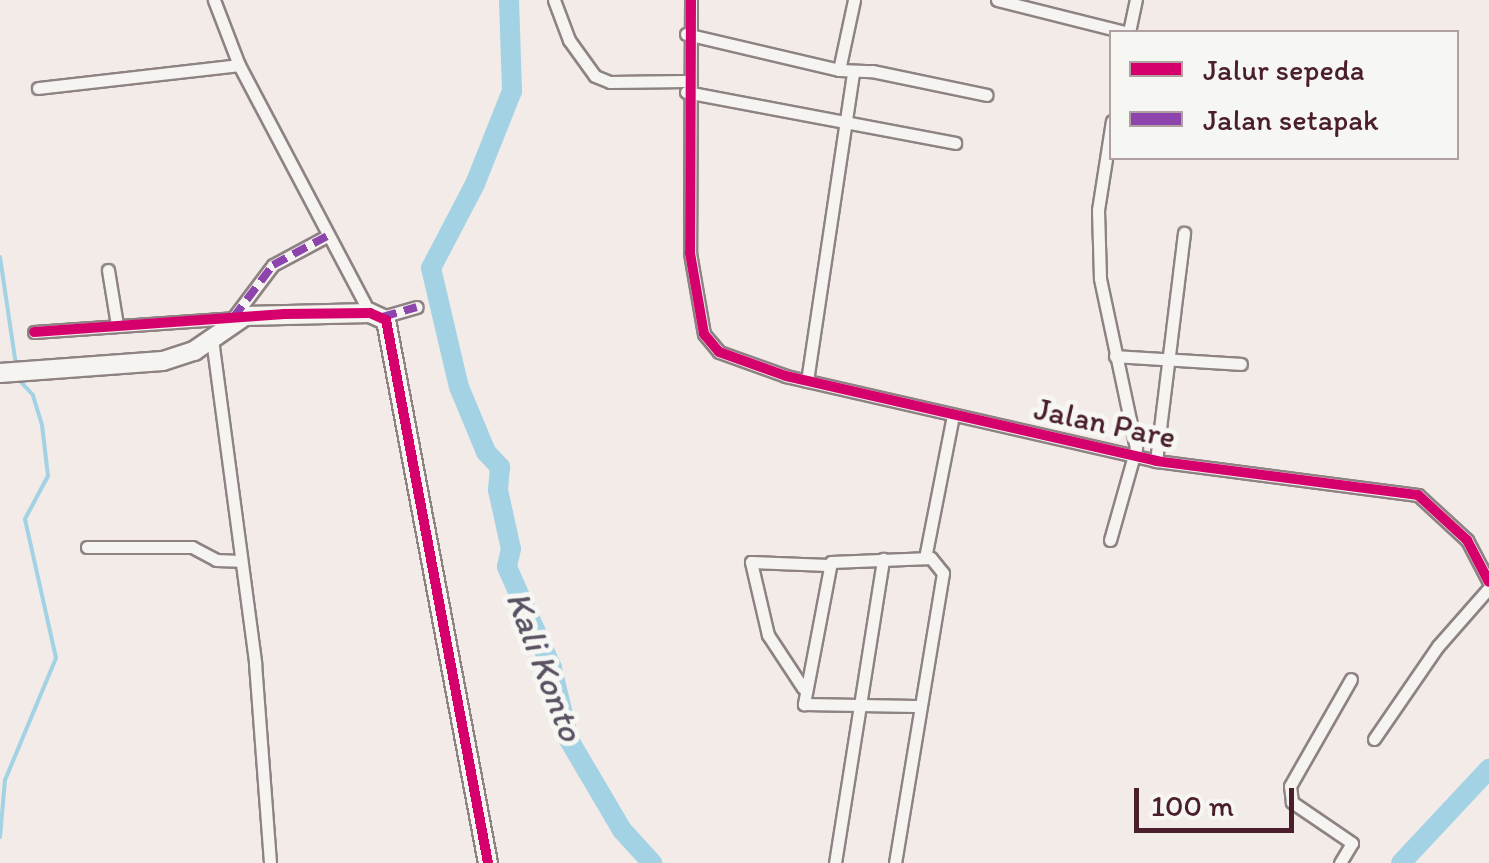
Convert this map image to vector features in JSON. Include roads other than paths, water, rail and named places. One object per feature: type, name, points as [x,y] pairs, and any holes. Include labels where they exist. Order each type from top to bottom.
[{"type":"street","points":[[214,0],[239,65],[328,236],[391,336],[488,863]]},
{"type":"street","points":[[554,0],[568,40],[595,76],[610,82],[686,87],[844,125],[955,143]]},
{"type":"street","points":[[686,87],[686,34],[691,0]]},
{"type":"street","points":[[807,381],[844,125],[854,0]]},
{"type":"street","points":[[997,0],[1119,30]]},
{"type":"street","points":[[1128,30],[1136,0]]},
{"type":"street","points":[[686,34],[846,71],[987,95]]},
{"type":"street","points":[[38,88],[239,65]]},
{"type":"street","name":"Jalan Pare","points":[[686,87],[690,253],[699,314],[719,352],[807,381],[1156,461],[1418,495],[1446,515],[1489,585]]},
{"type":"street","points":[[1109,144],[1097,238],[1134,456],[1110,540]]},
{"type":"street","points":[[1156,461],[1172,358],[1184,233]]},
{"type":"street","points":[[0,373],[163,362],[212,339],[273,265],[328,236]]},
{"type":"street","points":[[108,270],[117,325]]},
{"type":"street","points":[[34,332],[233,318],[376,315],[417,307]]},
{"type":"street","points":[[212,339],[222,373],[270,863]]},
{"type":"street","points":[[1115,356],[1240,364]]},
{"type":"street","points":[[925,558],[952,415]]},
{"type":"street","points":[[88,548],[192,548],[214,560],[241,562]]},
{"type":"street","points":[[895,863],[916,706],[943,572],[937,560],[925,558],[828,565],[751,562],[768,635],[803,689],[808,707],[916,706]]},
{"type":"street","points":[[835,863],[884,559]]},
{"type":"street","points":[[803,689],[828,565]]},
{"type":"street","points":[[1374,738],[1438,646],[1489,585]]},
{"type":"street","points":[[1340,863],[1352,843],[1292,802],[1290,786],[1351,678]]},
{"type":"waterway","name":"Kali Konto","points":[[509,0],[512,91],[475,184],[431,268],[459,387],[486,452],[500,467],[498,490],[511,549],[507,567],[552,668],[569,740],[622,830],[652,863]]},
{"type":"waterway","points":[[0,257],[16,366]]},
{"type":"waterway","points":[[0,837],[5,780],[56,658],[25,519],[48,476],[42,425],[33,395],[19,380]]},
{"type":"waterway","points":[[1401,863],[1489,769]]}]
